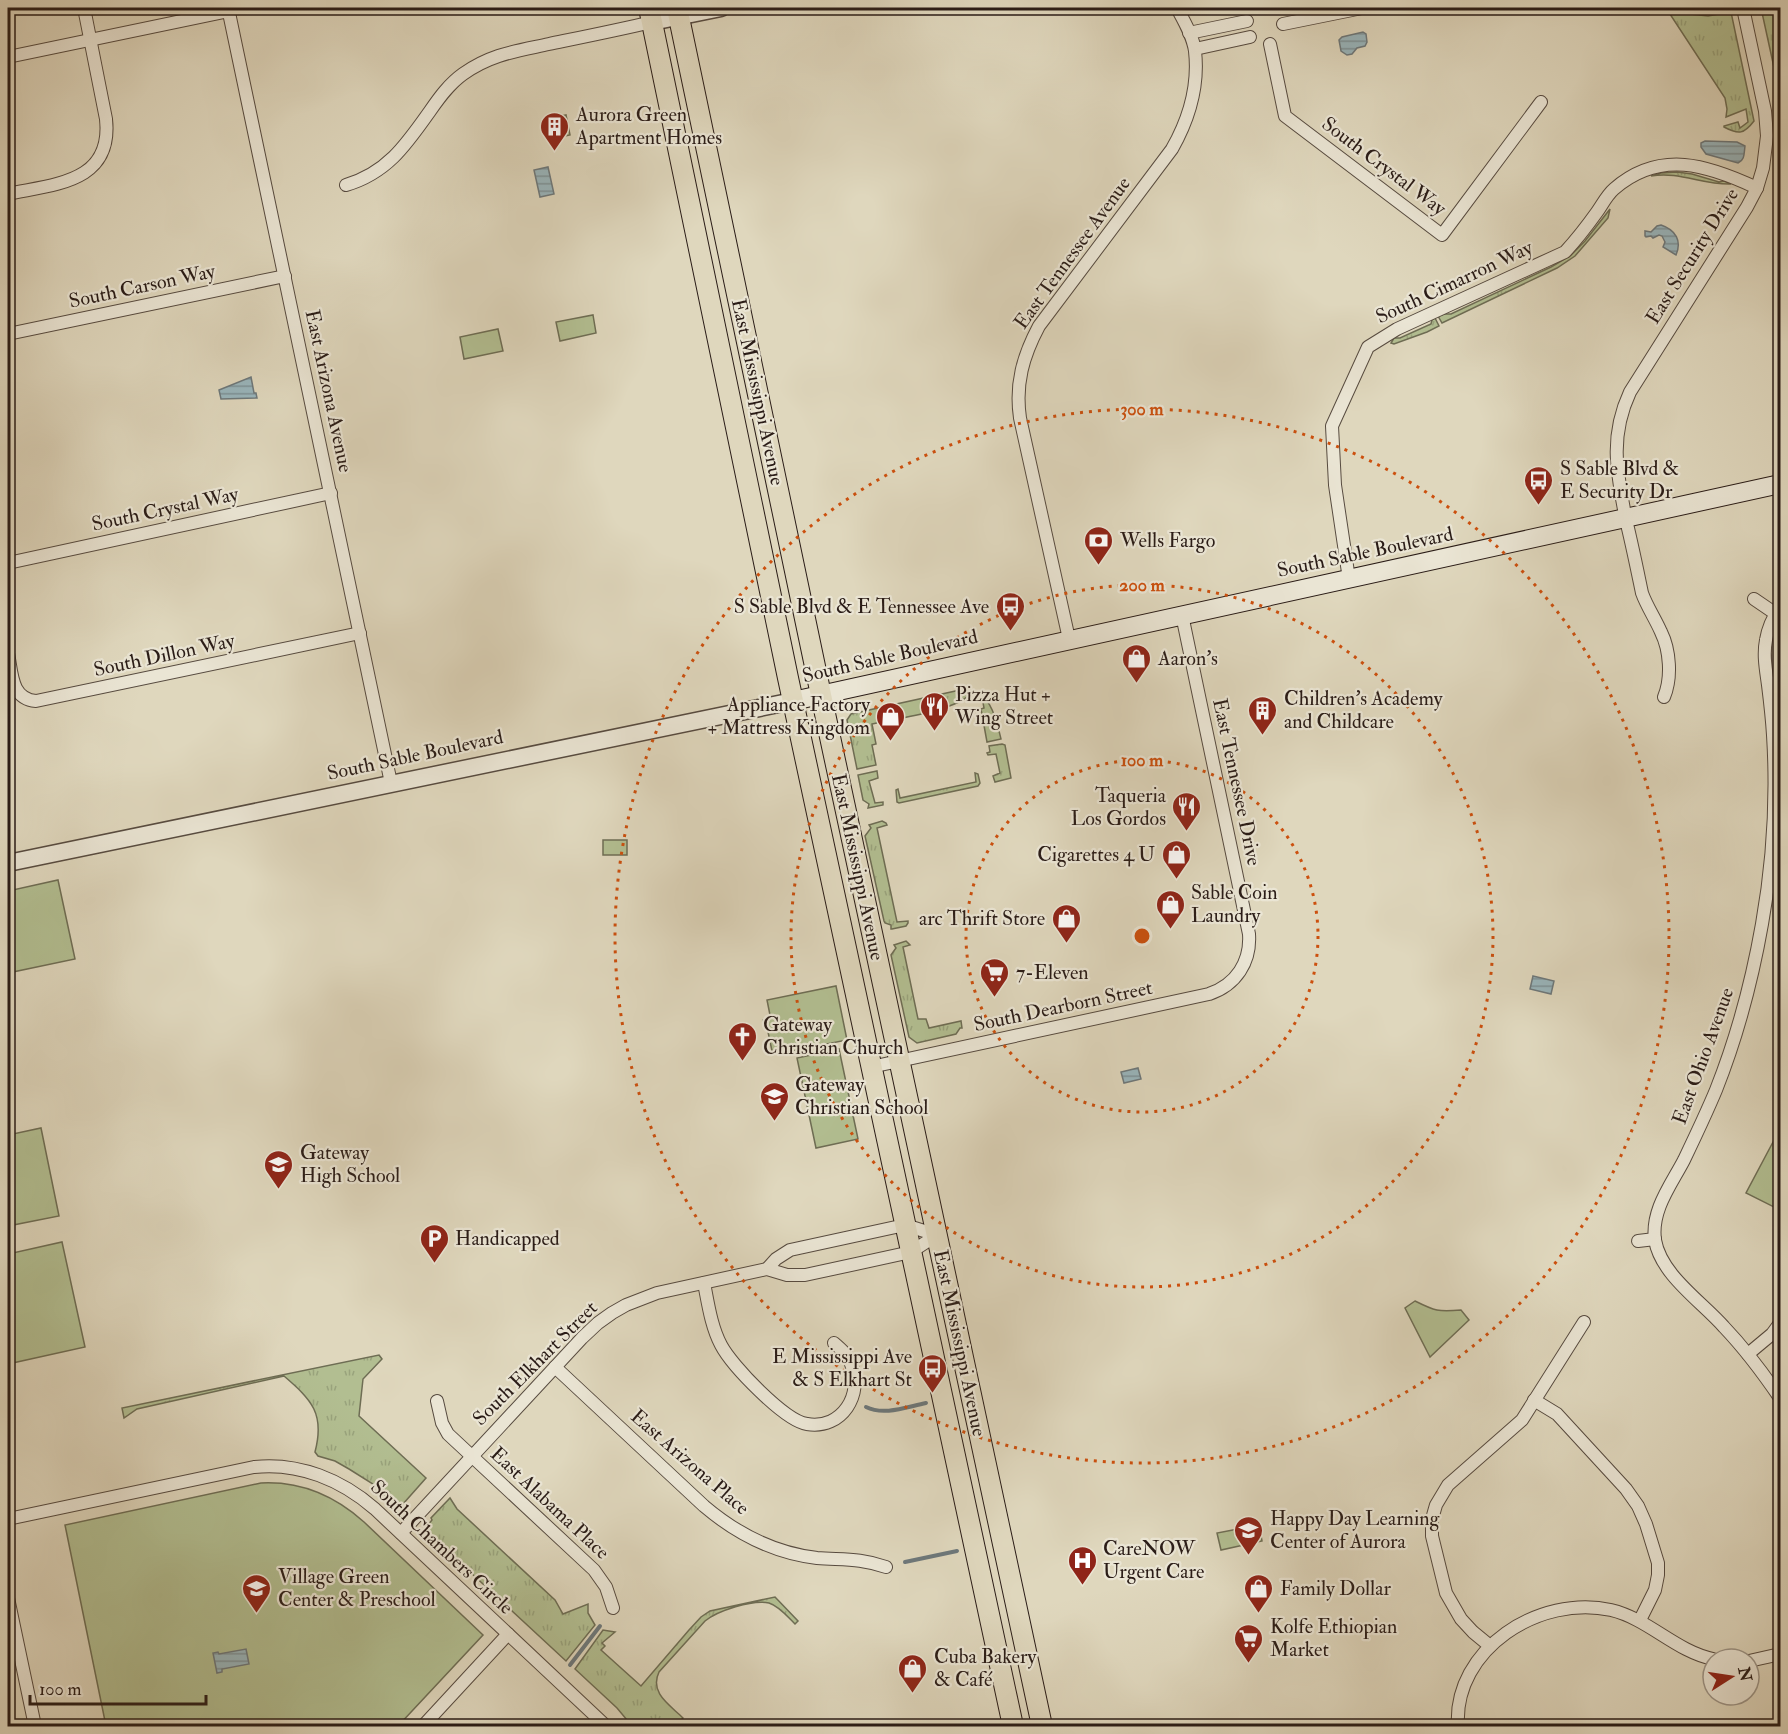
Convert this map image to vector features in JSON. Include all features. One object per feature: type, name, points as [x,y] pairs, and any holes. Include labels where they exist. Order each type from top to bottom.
[{"type":"main road","name":"East Mississippi Avenue","points":[[678,12],[821,695],[1042,1726]]},
{"type":"main road","name":"East Mississippi Avenue","points":[[650,15],[793,701],[1012,1726]]},
{"type":"main road","name":"South Sable Boulevard","points":[[793,701],[1780,484]]},
{"type":"street","points":[[8,194],[73,180],[92,167],[106,145],[107,129],[84,8]]},
{"type":"street","points":[[346,185],[372,174],[388,163],[402,150],[449,86],[486,60],[650,15],[721,8]]},
{"type":"street","name":"East Tennessee Avenue","points":[[1069,639],[1020,417],[1018,385],[1029,344],[1039,326],[1172,149],[1182,131],[1193,98],[1195,50],[1177,8]]},
{"type":"street","points":[[1283,24],[1362,8]]},
{"type":"street","name":"East Security Drive","points":[[1664,697],[1669,676],[1667,651],[1662,632],[1642,593],[1617,472],[1617,430],[1624,405],[1637,380],[1747,207],[1757,188],[1766,158],[1767,124],[1743,8]]},
{"type":"street","points":[[8,57],[229,9]]},
{"type":"street","name":"East Arizona Avenue","points":[[229,9],[391,783]]},
{"type":"street","points":[[1189,33],[1247,21]]},
{"type":"street","points":[[1195,50],[1250,37]]},
{"type":"street","name":"South Crystal Way","points":[[1270,44],[1285,116],[1442,235],[1541,102]]},
{"type":"street","name":"South Cimarron Way","points":[[1348,579],[1335,485],[1332,426],[1368,347],[1397,329],[1565,252],[1581,236],[1613,190],[1653,166],[1683,164],[1699,167],[1726,173],[1757,188]]},
{"type":"street","name":"South Carson Way","points":[[8,334],[285,276]]},
{"type":"street","name":"South Crystal Way","points":[[8,563],[330,493]]},
{"type":"street","points":[[1754,599],[1778,610]]},
{"type":"street","name":"East Ohio Avenue","points":[[1778,610],[1769,626],[1765,650],[1777,737],[1774,823],[1775,881],[1734,1039],[1699,1130],[1661,1203],[1655,1227],[1655,1239],[1664,1265],[1748,1354],[1780,1398]]},
{"type":"street","name":"East Tennessee Drive","points":[[1182,615],[1247,923],[1250,943],[1247,957]]},
{"type":"street","name":"South Dillon Way","points":[[8,653],[16,690],[24,698],[36,700],[360,633]]},
{"type":"street","name":"South Sable Boulevard","points":[[8,863],[793,701]]},
{"type":"street","name":"South Dearborn Street","points":[[872,1068],[1209,994],[1222,989],[1236,977],[1247,957]]},
{"type":"street","points":[[905,1225],[936,1235]]},
{"type":"street","name":"South Elkhart Street","points":[[767,1269],[776,1259],[790,1250],[905,1225]]},
{"type":"street","points":[[911,1252],[936,1235]]},
{"type":"street","points":[[1638,1241],[1655,1239]]},
{"type":"street","name":"South Elkhart Street","points":[[400,1533],[598,1323],[626,1305],[657,1293],[767,1269],[787,1275],[805,1275],[911,1252]]},
{"type":"street","points":[[704,1283],[713,1322],[726,1352],[743,1374],[789,1417],[798,1422],[809,1425],[830,1422],[840,1416],[852,1401],[855,1391],[855,1375],[851,1362],[834,1343]]},
{"type":"street","points":[[1490,1646],[1461,1619],[1446,1593],[1432,1536],[1432,1520],[1436,1505],[1448,1485],[1522,1420],[1584,1322]]},
{"type":"street","points":[[1748,1354],[1772,1334],[1780,1323]]},
{"type":"street","name":"East Arizona Place","points":[[555,1367],[704,1506],[739,1532],[764,1545],[799,1555],[863,1560],[886,1567]]},
{"type":"street","points":[[1534,1400],[1557,1414],[1626,1489],[1638,1506],[1658,1563],[1659,1575],[1657,1586],[1640,1620]]},
{"type":"street","name":"East Alabama Place","points":[[437,1401],[445,1431],[594,1570],[606,1587],[613,1608]]},
{"type":"street","name":"South Chambers Circle","points":[[8,1519],[248,1468],[270,1466],[316,1474],[341,1484],[364,1499],[606,1726]]},
{"type":"street","points":[[8,1598],[35,1726]]},
{"type":"street","points":[[1458,1726],[1458,1708],[1469,1675],[1490,1646],[1520,1623],[1557,1609],[1590,1607],[1610,1610],[1640,1620],[1677,1646],[1701,1656]]},
{"type":"street","points":[[423,1726],[508,1634]]},
{"type":"street","points":[[1761,1658],[1780,1654]]},
{"type":"green space","points":[[1666,8],[1685,8],[1690,14],[1708,16],[1731,12],[1754,121],[1744,131],[1737,132],[1724,127],[1738,122],[1740,128],[1748,122],[1746,109],[1726,117],[1725,98]]},
{"type":"green space","points":[[1761,8],[1780,8],[1780,95]]},
{"type":"green space","points":[[566,115],[570,135],[555,138],[551,118]]},
{"type":"green space","points":[[1677,172],[1731,184],[1671,175],[1651,176]]},
{"type":"green space","points":[[1610,209],[1608,218],[1575,256],[1557,268],[1442,323],[1438,316],[1451,314],[1570,256]]},
{"type":"green space","points":[[593,315],[596,333],[560,341],[556,322]]},
{"type":"green space","points":[[1435,318],[1439,326],[1394,344],[1391,343],[1394,338],[1400,338],[1431,324]]},
{"type":"green space","points":[[498,329],[503,351],[464,359],[460,337]]},
{"type":"green space","points":[[960,690],[978,693],[984,698],[990,705],[1001,739],[987,742],[981,709],[984,708],[982,697],[971,693],[964,699],[940,709],[872,724],[876,744],[872,745],[876,765],[857,769],[847,720],[851,714]]},
{"type":"green space","points":[[1005,745],[1011,778],[995,782],[993,776],[1000,773],[996,754],[988,755],[987,753],[990,752],[989,746]]},
{"type":"green space","points":[[877,771],[878,778],[869,781],[875,803],[883,802],[883,805],[868,808],[869,804],[863,800],[858,775]]},
{"type":"green space","points":[[975,773],[978,774],[980,783],[978,786],[897,802],[896,790],[898,789],[900,798],[976,782]]},
{"type":"green space","points":[[882,821],[887,825],[877,828],[897,922],[908,921],[906,926],[892,929],[891,925],[884,921],[865,836],[871,828],[869,825]]},
{"type":"green space","points":[[603,840],[627,840],[627,855],[603,855]]},
{"type":"green space","points":[[58,880],[75,959],[8,973],[8,891]]},
{"type":"green space","points":[[906,941],[910,945],[903,947],[918,1019],[926,1019],[929,1028],[961,1021],[962,1028],[956,1034],[917,1043],[909,1037],[891,955],[896,948],[894,945]]},
{"type":"green space","points":[[836,986],[847,1040],[776,1054],[772,1051],[767,1027],[764,1028],[763,1020],[768,1019],[770,1015],[767,1000]]},
{"type":"green space","points":[[839,1049],[858,1139],[816,1148],[797,1058]]},
{"type":"green space","points":[[1780,1125],[1780,1210],[1746,1193]]},
{"type":"green space","points":[[41,1128],[59,1216],[8,1226],[8,1135]]},
{"type":"green space","points":[[62,1242],[85,1347],[8,1364],[8,1254]]},
{"type":"green space","points":[[1415,1301],[1437,1310],[1461,1310],[1469,1320],[1430,1357],[1405,1308]]},
{"type":"green space","points":[[379,1355],[382,1359],[363,1379],[359,1416],[426,1478],[403,1504],[394,1504],[373,1484],[335,1461],[318,1456],[315,1452],[318,1427],[314,1409],[302,1393],[284,1376],[137,1409],[124,1418],[122,1408]]},
{"type":"green space","points":[[261,1483],[289,1485],[316,1492],[353,1513],[483,1635],[398,1726],[106,1726],[65,1525]]},
{"type":"green space","points":[[450,1498],[457,1509],[555,1600],[563,1614],[588,1604],[588,1613],[595,1625],[566,1661],[428,1533],[431,1518]]},
{"type":"green space","points":[[1259,1525],[1262,1541],[1221,1550],[1217,1533]]},
{"type":"green space","points":[[775,1597],[798,1621],[795,1624],[780,1609],[769,1603],[745,1604],[726,1610],[705,1621],[659,1672],[657,1686],[662,1698],[683,1718],[676,1726],[632,1726],[617,1708],[575,1669],[603,1630],[615,1632],[602,1643],[605,1646],[601,1650],[641,1686],[689,1630],[710,1611]]},
{"type":"water","points":[[1363,32],[1366,34],[1365,46],[1357,48],[1352,54],[1347,55],[1341,51],[1339,40],[1342,37]]},
{"type":"water","points":[[1705,141],[1737,142],[1745,146],[1743,158],[1738,163],[1706,154],[1701,147],[1701,143]]},
{"type":"water","points":[[548,167],[554,194],[540,197],[534,170]]},
{"type":"water","points":[[1661,225],[1671,230],[1678,241],[1676,255],[1663,247],[1665,242],[1662,236],[1653,238],[1645,236],[1645,231],[1651,232]]},
{"type":"water","points":[[251,377],[257,398],[221,399],[219,390]]},
{"type":"water","points":[[1533,976],[1554,981],[1551,994],[1530,989]]},
{"type":"water","points":[[1138,1068],[1141,1079],[1124,1083],[1121,1072]]},
{"type":"water","points":[[246,1649],[249,1664],[222,1669],[222,1672],[217,1673],[213,1653]]},
{"type":"waterway","points":[[866,1407],[888,1411],[926,1403]]},
{"type":"waterway","points":[[905,1562],[957,1551]]},
{"type":"waterway","points":[[570,1665],[600,1626]]},
{"type":"place","name":"Aurora Green Apartment Homes","points":[[555,152]]},
{"type":"place","name":"S Sable Blvd & E Security Dr","points":[[1539,506]]},
{"type":"place","name":"Wells Fargo","points":[[1099,566]]},
{"type":"place","name":"S Sable Blvd & E Tennessee Ave","points":[[1010,632]]},
{"type":"place","name":"Aaron's","points":[[1137,684]]},
{"type":"place","name":"Pizza Hut + Wing Street","points":[[934,732]]},
{"type":"place","name":"Children's Academy and Childcare","points":[[1263,736]]},
{"type":"place","name":"Appliance Factory + Mattress Kingdom","points":[[891,742]]},
{"type":"place","name":"Taqueria Los Gordos","points":[[1187,832]]},
{"type":"place","name":"Cigarettes 4 U","points":[[1176,880]]},
{"type":"place","name":"Sable Coin Laundry","points":[[1170,930]]},
{"type":"place","name":"arc Thrift Store","points":[[1066,944]]},
{"type":"place","name":"7-Eleven","points":[[995,998]]},
{"type":"place","name":"Gateway Christian Church","points":[[742,1062]]},
{"type":"place","name":"Gateway Christian School","points":[[774,1122]]},
{"type":"place","name":"Gateway High School","points":[[279,1190]]},
{"type":"place","name":"Handicapped","points":[[434,1264]]},
{"type":"place","name":"E Mississippi Ave & S Elkhart St","points":[[933,1394]]},
{"type":"place","name":"Happy Day Learning Center of Aurora","points":[[1249,1556]]},
{"type":"place","name":"CareNOW Urgent Care","points":[[1082,1586]]},
{"type":"place","name":"Village Green Center & Preschool","points":[[257,1614]]},
{"type":"place","name":"Family Dollar","points":[[1259,1614]]},
{"type":"place","name":"Kolfe Ethiopian Market","points":[[1249,1664]]},
{"type":"place","name":"Cuba Bakery & Café","points":[[913,1694]]}]
